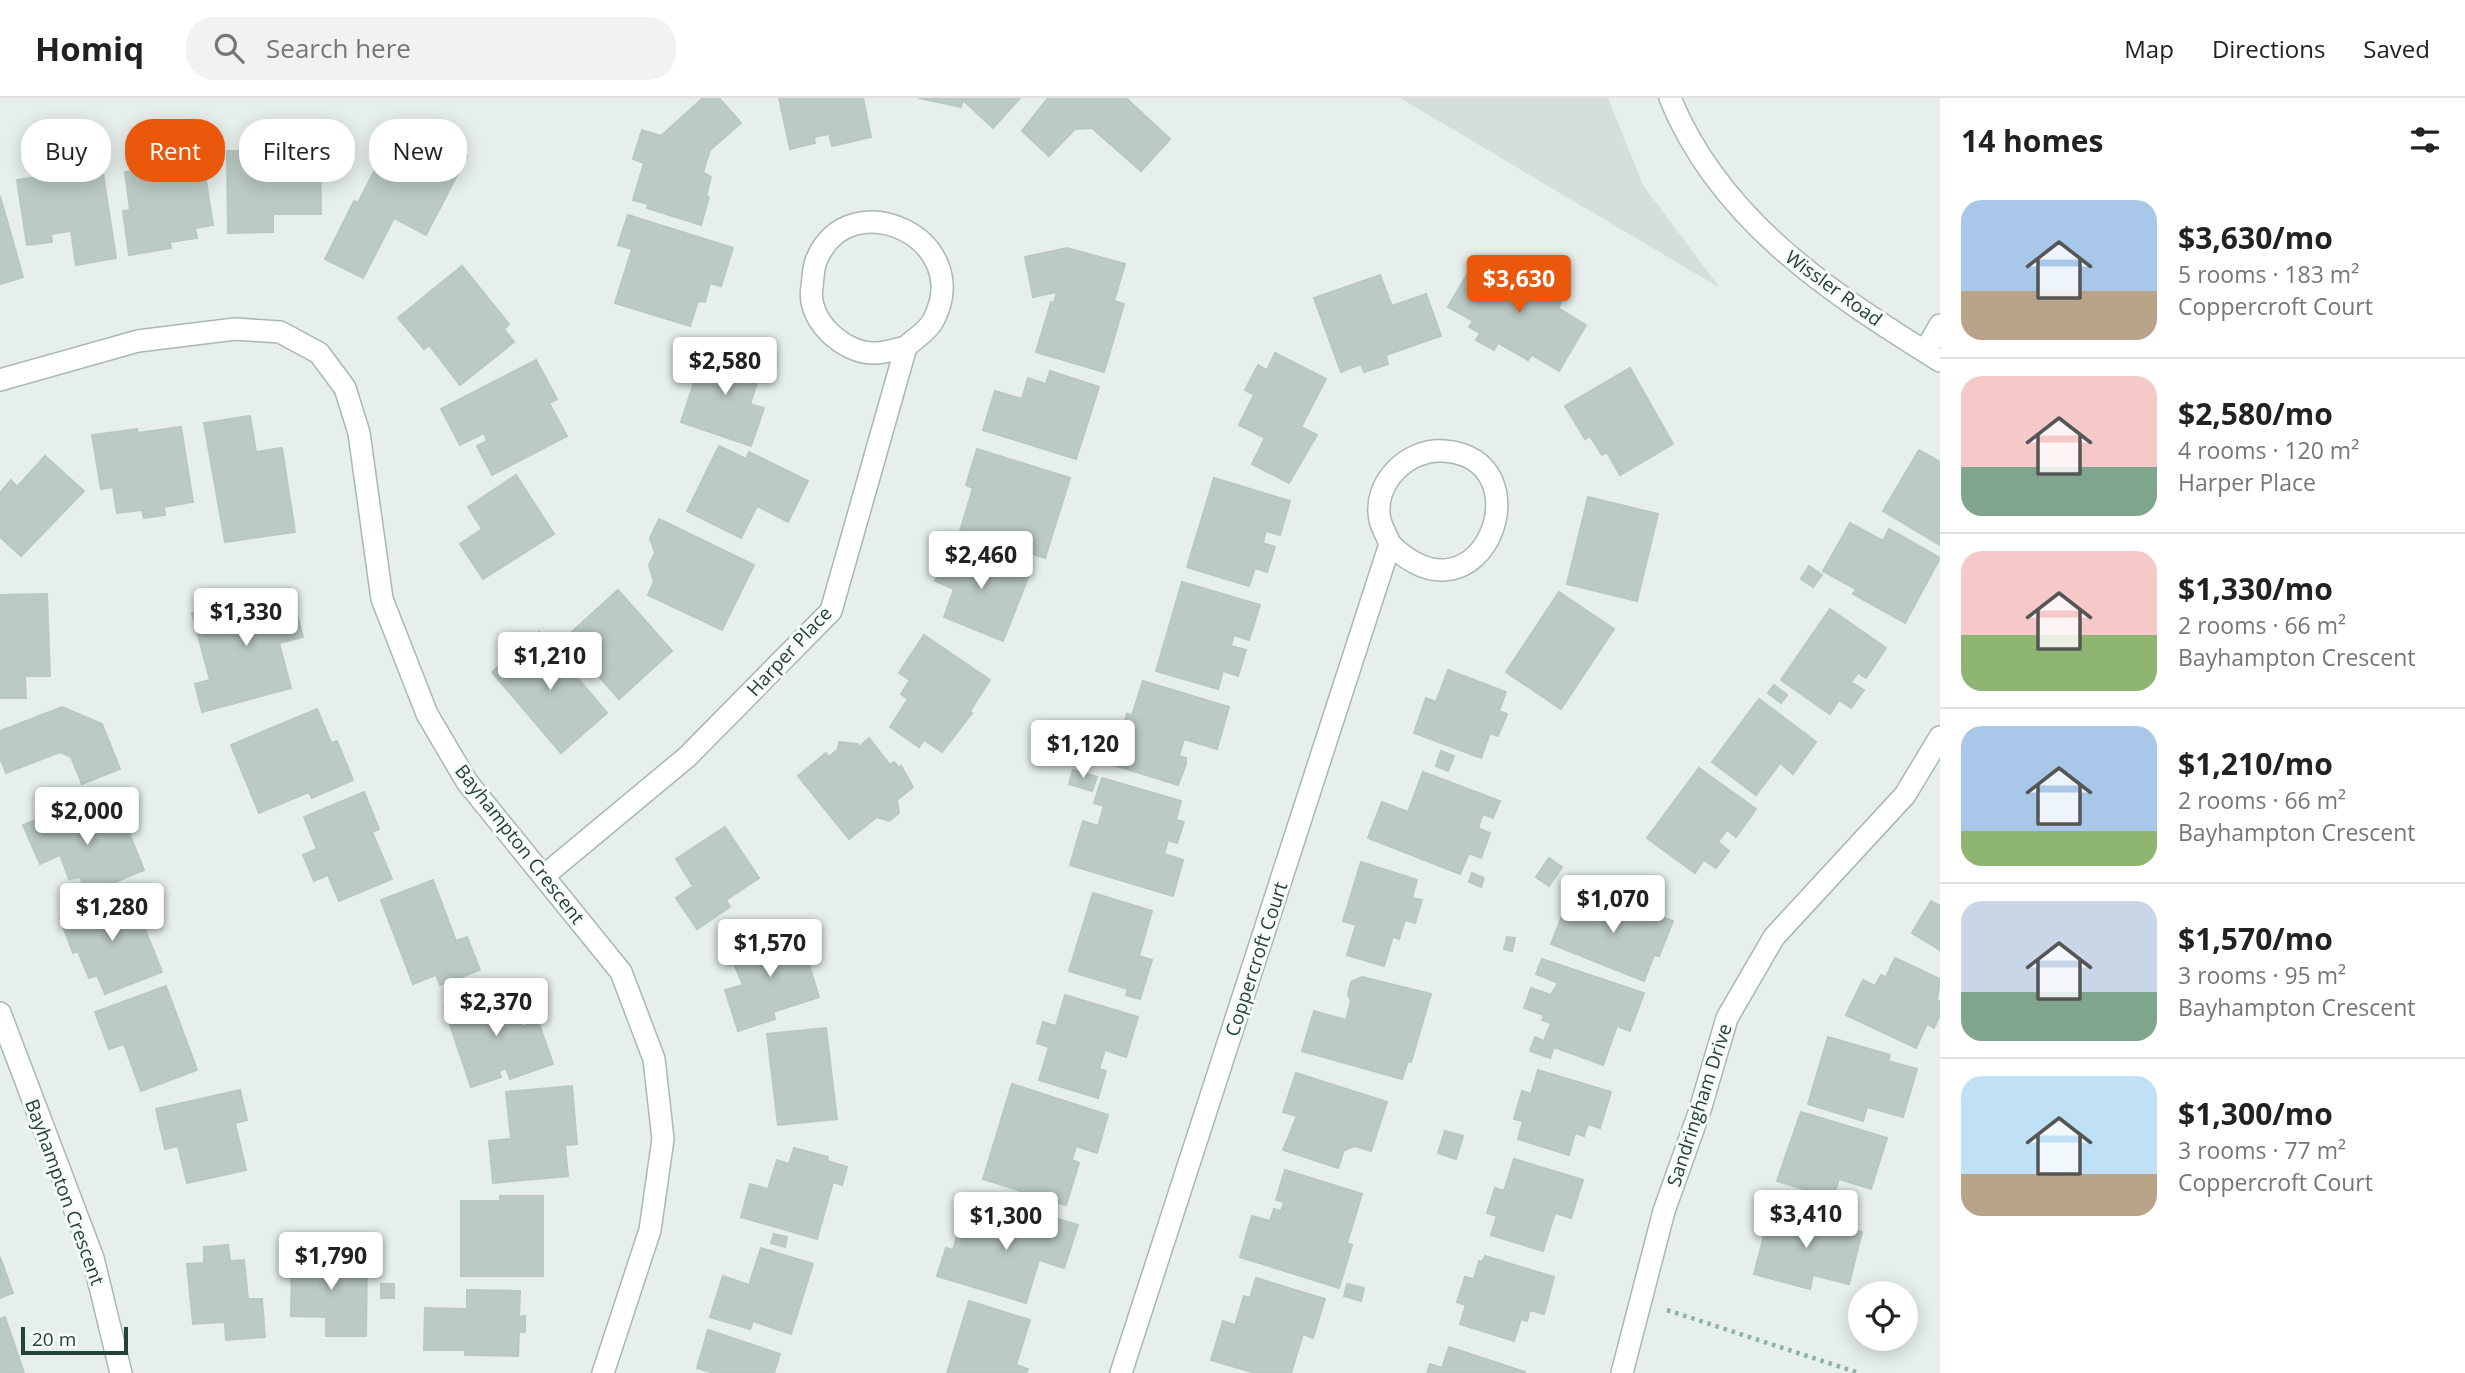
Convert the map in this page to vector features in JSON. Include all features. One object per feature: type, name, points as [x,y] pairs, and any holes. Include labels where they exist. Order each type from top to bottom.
[{"type":"street","name":"Wissler Road","points":[[1670,98],[1703,158],[1741,210],[1784,254],[1831,291],[1932,356]]},
{"type":"street","points":[[884,222],[906,229],[929,248],[939,268],[940,303],[932,324],[906,347],[874,354],[851,349],[832,336],[818,317],[811,293],[817,260],[832,239],[849,228],[884,222]]},
{"type":"street","points":[[1932,356],[1940,325]]},
{"type":"street","name":"Bayhampton Crescent","points":[[0,380],[138,341],[235,329],[280,332],[319,353],[345,388],[359,433],[382,599],[427,714],[467,782],[621,972],[654,1059],[663,1139],[650,1230],[603,1373]]},
{"type":"street","name":"Harper Place","points":[[545,875],[687,757],[831,611],[906,347]]},
{"type":"street","points":[[1442,450],[1454,453],[1482,470],[1493,487],[1497,522],[1492,538],[1479,554],[1452,568],[1431,569],[1405,559],[1390,544],[1380,518],[1380,498],[1387,481],[1399,465],[1422,453],[1442,450]]},
{"type":"street","name":"Coppercroft Court","points":[[1121,1373],[1390,544]]},
{"type":"street","name":"Sandringham Drive","points":[[1622,1373],[1664,1211],[1700,1110],[1727,1018],[1774,937],[1905,795],[1940,737]]},
{"type":"street","name":"Bayhampton Crescent","points":[[0,1013],[93,1258],[121,1373]]},
{"type":"path","points":[[1642,1302],[1859,1373]]},
{"type":"shaded area","points":[[1400,98],[1608,98],[1643,185],[1720,288]]},
{"type":"building","points":[[703,98],[719,98],[741,123],[710,150],[703,172],[711,177],[706,196],[709,197],[701,225],[647,208],[648,204],[633,200],[644,163],[633,159],[642,130],[661,136]]},
{"type":"building","points":[[779,98],[863,98],[871,137],[832,146],[829,134],[814,137],[815,143],[790,149]]},
{"type":"building","points":[[919,98],[1020,98],[993,128],[963,100],[961,107]]},
{"type":"building","points":[[1048,98],[1126,98],[1170,139],[1141,171],[1092,128],[1075,129],[1049,156],[1022,131]]},
{"type":"building","points":[[227,151],[239,151],[239,182],[321,182],[321,214],[273,214],[273,232],[228,233]]},
{"type":"building","points":[[17,180],[104,182],[116,258],[76,265],[71,231],[51,234],[52,242],[27,245]]},
{"type":"building","points":[[369,181],[454,182],[426,235],[394,218],[363,278],[325,259],[354,201],[358,203]]},
{"type":"building","points":[[126,182],[206,182],[213,225],[195,228],[197,238],[170,242],[171,248],[129,255],[123,211],[130,210]]},
{"type":"building","points":[[0,196],[23,277],[1,284],[0,281]]},
{"type":"building","points":[[628,215],[733,248],[721,286],[710,283],[705,302],[698,301],[690,326],[615,303],[632,249],[618,245]]},
{"type":"building","points":[[1067,248],[1125,264],[1114,301],[1124,304],[1104,372],[1036,352],[1051,302],[1054,303],[1057,292],[1033,297],[1025,257]]},
{"type":"building","points":[[1475,261],[1531,293],[1542,272],[1569,288],[1558,308],[1586,325],[1559,371],[1532,355],[1528,360],[1498,343],[1494,350],[1476,340],[1480,333],[1469,327],[1473,321],[1448,307]]},
{"type":"building","points":[[462,266],[509,324],[504,329],[514,342],[460,385],[429,345],[424,349],[398,318]]},
{"type":"building","points":[[1380,275],[1392,306],[1426,294],[1441,336],[1386,355],[1388,364],[1364,372],[1361,364],[1341,372],[1314,298]]},
{"type":"building","points":[[706,346],[763,365],[750,404],[764,408],[751,446],[681,422]]},
{"type":"building","points":[[1275,353],[1326,379],[1301,427],[1317,435],[1289,483],[1252,464],[1265,438],[1239,425],[1254,395],[1245,390],[1258,365],[1267,370]]},
{"type":"building","points":[[536,360],[557,399],[549,403],[567,436],[492,475],[477,446],[487,441],[484,433],[460,445],[441,409]]},
{"type":"building","points":[[1630,368],[1673,444],[1620,475],[1607,452],[1602,455],[1590,436],[1585,439],[1565,406]]},
{"type":"building","points":[[1050,371],[1099,387],[1076,459],[983,430],[995,391],[1022,399],[1028,378],[1046,384]]},
{"type":"building","points":[[250,416],[256,452],[282,448],[295,532],[225,542],[204,423]]},
{"type":"building","points":[[181,427],[193,502],[164,507],[165,515],[144,518],[142,510],[117,513],[113,487],[101,489],[92,435],[137,429],[138,433]]},
{"type":"building","points":[[719,446],[746,459],[749,452],[808,481],[788,522],[757,506],[741,538],[687,511]]},
{"type":"building","points":[[977,449],[1070,478],[1045,558],[960,531],[973,488],[966,485]]},
{"type":"building","points":[[1919,450],[1940,462],[1940,545],[1883,511]]},
{"type":"building","points":[[45,456],[84,491],[21,556],[0,537],[0,493],[11,480],[17,487]]},
{"type":"building","points":[[516,475],[554,534],[483,579],[460,544],[482,529],[468,507]]},
{"type":"building","points":[[1214,478],[1290,501],[1280,535],[1266,531],[1263,543],[1275,547],[1267,572],[1255,568],[1249,586],[1187,567]]},
{"type":"building","points":[[1588,497],[1658,514],[1637,601],[1567,584]]},
{"type":"building","points":[[659,519],[754,565],[722,630],[648,595],[654,582],[649,565],[655,553],[650,538]]},
{"type":"building","points":[[1850,523],[1883,541],[1889,529],[1940,558],[1905,623],[1853,594],[1856,589],[1823,571]]},
{"type":"building","points":[[949,544],[1029,575],[1003,641],[944,617],[954,589],[935,581]]},
{"type":"building","points":[[1809,566],[1822,575],[1813,587],[1801,579]]},
{"type":"building","points":[[1182,582],[1260,605],[1249,640],[1234,635],[1231,646],[1246,650],[1238,676],[1223,671],[1218,689],[1156,671]]},
{"type":"building","points":[[290,588],[303,637],[279,643],[291,688],[202,712],[195,684],[210,680],[192,613]]},
{"type":"building","points":[[618,590],[672,651],[619,699],[565,638]]},
{"type":"building","points":[[1559,592],[1614,629],[1561,709],[1506,672]]},
{"type":"building","points":[[47,594],[50,676],[25,676],[26,698],[0,698],[0,595]]},
{"type":"building","points":[[1830,609],[1886,648],[1866,678],[1858,673],[1851,682],[1864,690],[1851,708],[1839,700],[1830,714],[1781,680]]},
{"type":"building","points":[[539,632],[607,713],[561,753],[492,672]]},
{"type":"building","points":[[924,635],[990,680],[970,711],[972,713],[942,752],[924,740],[919,747],[890,727],[908,699],[901,694],[910,680],[899,673]]},
{"type":"building","points":[[1448,670],[1506,692],[1499,711],[1507,714],[1498,736],[1490,733],[1481,758],[1414,733],[1426,698],[1436,702]]},
{"type":"building","points":[[1143,681],[1229,707],[1217,749],[1184,739],[1179,756],[1186,758],[1186,764],[1178,785],[1117,766],[1126,736],[1121,735],[1127,714],[1132,715]]},
{"type":"building","points":[[1774,685],[1787,695],[1781,703],[1768,693]]},
{"type":"building","points":[[1759,699],[1816,742],[1793,774],[1780,763],[1756,795],[1712,762]]},
{"type":"building","points":[[62,707],[102,724],[120,769],[82,784],[71,757],[60,752],[6,773],[0,758],[0,731]]},
{"type":"building","points":[[317,709],[331,743],[337,741],[353,780],[312,798],[309,792],[259,813],[231,745]]},
{"type":"building","points":[[869,738],[890,765],[894,762],[899,768],[901,766],[913,787],[897,800],[899,813],[889,821],[877,817],[849,839],[798,776],[826,753],[829,757],[838,749],[839,742],[858,744],[858,748]]},
{"type":"building","points":[[1441,751],[1454,756],[1448,771],[1436,766]]},
{"type":"building","points":[[1699,768],[1756,809],[1736,837],[1727,830],[1718,842],[1729,851],[1716,868],[1704,860],[1695,873],[1647,838]]},
{"type":"building","points":[[1073,770],[1097,777],[1092,791],[1069,784]]},
{"type":"building","points":[[1423,772],[1500,801],[1493,818],[1483,814],[1478,828],[1490,833],[1481,858],[1469,853],[1460,874],[1368,838],[1382,802],[1408,812]]},
{"type":"building","points":[[1102,778],[1181,801],[1176,820],[1184,822],[1177,843],[1168,840],[1164,854],[1183,860],[1173,896],[1070,865],[1083,821],[1098,826],[1104,806],[1094,803]]},
{"type":"building","points":[[364,792],[379,829],[372,832],[392,879],[339,901],[328,875],[314,881],[303,855],[317,849],[304,817]]},
{"type":"building","points":[[119,808],[144,870],[87,894],[80,877],[69,879],[60,855],[40,864],[23,825],[62,809],[65,817],[84,810],[89,821]]},
{"type":"building","points":[[725,827],[759,878],[726,900],[730,907],[697,929],[676,898],[693,886],[676,859]]},
{"type":"building","points":[[1549,858],[1562,867],[1549,886],[1536,877]]},
{"type":"building","points":[[1361,862],[1417,880],[1412,898],[1422,900],[1415,923],[1405,920],[1399,939],[1393,936],[1384,966],[1347,955],[1356,925],[1343,921]]},
{"type":"building","points":[[1472,873],[1484,878],[1481,887],[1469,882]]},
{"type":"building","points":[[433,880],[456,941],[467,937],[480,970],[440,985],[436,975],[413,984],[381,900]]},
{"type":"building","points":[[130,891],[162,972],[105,994],[97,975],[89,978],[78,951],[73,953],[60,918]]},
{"type":"building","points":[[1093,893],[1152,911],[1139,956],[1152,960],[1140,999],[1126,995],[1128,989],[1069,971]]},
{"type":"building","points":[[1570,896],[1604,910],[1609,896],[1673,921],[1659,956],[1654,955],[1644,981],[1551,944]]},
{"type":"building","points":[[1931,901],[1940,906],[1940,950],[1912,933]]},
{"type":"building","points":[[798,929],[819,997],[773,1012],[775,1019],[738,1031],[725,990],[743,985],[729,951]]},
{"type":"building","points":[[1507,937],[1515,938],[1512,951],[1504,949]]},
{"type":"building","points":[[1895,958],[1940,979],[1937,1000],[1940,1001],[1940,1015],[1934,1028],[1927,1024],[1916,1048],[1846,1015],[1863,980],[1875,986],[1881,975],[1886,977]]},
{"type":"building","points":[[1542,959],[1644,993],[1630,1031],[1617,1026],[1603,1065],[1554,1047],[1550,1058],[1530,1051],[1535,1037],[1544,1041],[1551,1023],[1542,1020],[1544,1015],[1524,1008],[1531,988],[1551,995],[1558,983],[1536,974]]},
{"type":"building","points":[[1362,977],[1431,994],[1411,1062],[1408,1061],[1402,1079],[1302,1051],[1314,1011],[1346,1020],[1351,1001],[1348,994],[1351,982]]},
{"type":"building","points":[[508,985],[522,1027],[538,1021],[553,1064],[510,1079],[506,1068],[499,1071],[501,1077],[471,1087],[444,1007]]},
{"type":"building","points":[[166,986],[197,1070],[141,1091],[124,1044],[109,1049],[95,1012]]},
{"type":"building","points":[[1065,995],[1138,1017],[1126,1057],[1105,1050],[1099,1069],[1106,1071],[1098,1098],[1039,1080],[1049,1047],[1037,1043],[1043,1022],[1056,1026]]},
{"type":"building","points":[[826,1028],[837,1119],[778,1125],[767,1034]]},
{"type":"building","points":[[1828,1037],[1890,1055],[1888,1061],[1917,1069],[1903,1117],[1867,1107],[1863,1121],[1808,1104]]},
{"type":"building","points":[[1538,1070],[1611,1092],[1600,1128],[1588,1124],[1584,1136],[1575,1133],[1569,1155],[1518,1139],[1523,1121],[1514,1119],[1522,1091],[1531,1094]]},
{"type":"building","points":[[1296,1073],[1387,1102],[1371,1151],[1355,1146],[1344,1150],[1338,1168],[1283,1150],[1297,1116],[1283,1112]]},
{"type":"building","points":[[1012,1084],[1108,1115],[1097,1153],[1076,1146],[1072,1160],[1079,1163],[1066,1205],[983,1179]]},
{"type":"building","points":[[572,1086],[577,1144],[565,1145],[568,1176],[493,1183],[489,1141],[511,1139],[506,1092]]},
{"type":"building","points":[[240,1090],[247,1120],[235,1123],[246,1170],[187,1183],[178,1146],[165,1149],[156,1109]]},
{"type":"building","points":[[1801,1112],[1887,1138],[1871,1189],[1839,1179],[1833,1198],[1777,1181]]},
{"type":"building","points":[[1445,1131],[1463,1136],[1456,1159],[1438,1153]]},
{"type":"building","points":[[794,1148],[828,1157],[827,1161],[847,1167],[842,1185],[833,1182],[817,1239],[741,1217],[750,1184],[768,1189],[777,1160],[789,1164]]},
{"type":"building","points":[[1514,1159],[1583,1180],[1571,1218],[1555,1213],[1543,1251],[1491,1235],[1497,1216],[1487,1213],[1495,1188],[1504,1191]]},
{"type":"building","points":[[1285,1170],[1362,1194],[1347,1243],[1352,1245],[1339,1288],[1240,1257],[1252,1216],[1270,1221],[1274,1209],[1281,1211],[1284,1202],[1276,1200]]},
{"type":"building","points":[[500,1196],[543,1196],[543,1276],[461,1276],[461,1201],[500,1201]]},
{"type":"building","points":[[1021,1208],[1078,1225],[1064,1268],[1039,1260],[1026,1303],[937,1276],[946,1248],[953,1250],[965,1209],[1016,1225]]},
{"type":"building","points":[[1771,1209],[1862,1232],[1848,1284],[1813,1275],[1810,1289],[1754,1274]]},
{"type":"building","points":[[774,1234],[787,1237],[785,1247],[771,1243]]},
{"type":"building","points":[[228,1245],[230,1261],[244,1260],[248,1299],[262,1299],[265,1337],[226,1340],[225,1322],[193,1324],[187,1264],[204,1263],[204,1247]]},
{"type":"building","points":[[761,1248],[813,1264],[791,1334],[753,1321],[750,1329],[710,1317],[723,1276],[749,1285]]},
{"type":"building","points":[[292,1255],[367,1256],[366,1336],[326,1336],[326,1317],[291,1316]]},
{"type":"building","points":[[1485,1256],[1554,1277],[1544,1314],[1530,1310],[1527,1321],[1521,1319],[1514,1341],[1460,1324],[1466,1305],[1457,1302],[1465,1277],[1474,1279],[1479,1261],[1482,1262]]},
{"type":"building","points":[[0,1257],[13,1293],[0,1298]]},
{"type":"building","points":[[1256,1278],[1325,1299],[1313,1338],[1303,1334],[1291,1373],[1255,1373],[1211,1360],[1223,1321],[1235,1325],[1244,1296],[1250,1298]]},
{"type":"building","points":[[381,1284],[394,1284],[394,1298],[381,1298]]},
{"type":"building","points":[[1347,1284],[1364,1288],[1361,1301],[1344,1296]]},
{"type":"building","points":[[467,1290],[520,1291],[519,1317],[525,1316],[525,1332],[519,1332],[518,1356],[465,1355],[465,1350],[424,1350],[425,1308],[467,1309]]},
{"type":"building","points":[[969,1301],[1030,1320],[1016,1365],[1028,1369],[1026,1373],[947,1373]]},
{"type":"building","points":[[5,1317],[24,1373],[0,1373],[0,1319]]},
{"type":"building","points":[[708,1330],[780,1354],[774,1373],[714,1373],[697,1368]]},
{"type":"building","points":[[1449,1347],[1525,1373],[1427,1373],[1430,1364],[1442,1368]]}]
